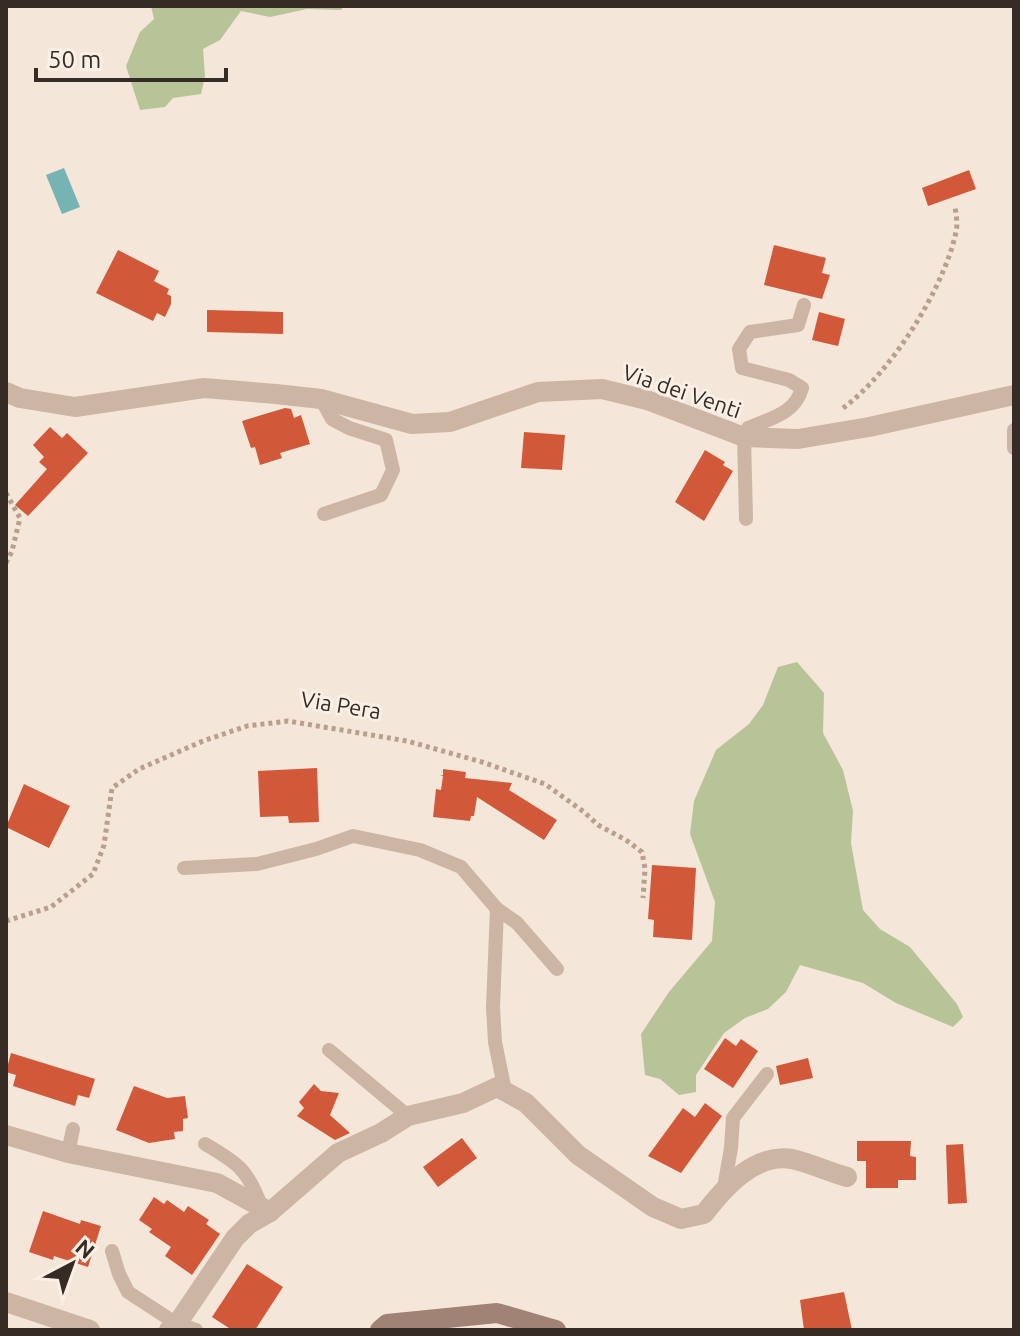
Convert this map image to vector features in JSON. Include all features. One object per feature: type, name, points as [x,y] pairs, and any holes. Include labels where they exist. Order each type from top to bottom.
[{"type":"street","name":"Via dei Venti","points":[[6,392],[20,398],[75,407],[204,388],[321,399],[412,424],[450,422],[538,392],[602,389],[647,400],[744,437],[798,439],[869,427],[1014,395]]},
{"type":"street","points":[[180,1328],[235,1238],[265,1209],[338,1153],[381,1133],[408,1116],[463,1103],[497,1087],[526,1103],[578,1155],[653,1207],[681,1219],[704,1214],[724,1188],[757,1164],[789,1159],[847,1177]]},
{"type":"street","points":[[6,1135],[68,1153],[217,1183],[265,1209]]},
{"type":"street","points":[[6,1302],[90,1330]]},
{"type":"street","points":[[380,1330],[387,1324],[497,1313],[556,1330]]},
{"type":"lane","points":[[746,519],[744,437],[748,428],[782,414],[798,403],[802,388],[789,380],[742,368],[739,349],[750,332],[798,325],[804,305]]},
{"type":"lane","points":[[321,399],[332,419],[386,440],[393,470],[381,495],[324,514]]},
{"type":"lane","points":[[1014,430],[1014,448]]},
{"type":"lane","points":[[184,868],[257,864],[353,836],[420,850],[461,867],[497,909],[517,923],[557,969]]},
{"type":"lane","points":[[497,909],[493,1007],[495,1042],[505,1091]]},
{"type":"lane","points":[[329,1050],[408,1116]]},
{"type":"lane","points":[[724,1188],[733,1118],[767,1074]]},
{"type":"lane","points":[[68,1153],[73,1129]]},
{"type":"lane","points":[[205,1144],[251,1178],[265,1209]]},
{"type":"lane","points":[[112,1251],[128,1292],[180,1328]]},
{"type":"path","points":[[835,414],[864,393],[910,336],[943,269],[957,229],[955,207]]},
{"type":"path","points":[[6,493],[20,518],[6,563]]},
{"type":"path","name":"Via Pera","points":[[6,921],[51,907],[93,874],[104,845],[112,788],[139,769],[203,741],[247,726],[288,721],[407,741],[545,784],[598,825],[642,852],[645,869],[643,898]]},
{"type":"green space","points":[[151,6],[344,6],[341,10],[307,9],[270,17],[241,11],[220,40],[203,49],[205,76],[201,94],[173,98],[165,107],[140,110],[126,66],[140,32],[154,19]]},
{"type":"green space","points":[[797,662],[824,693],[823,733],[843,770],[853,811],[851,843],[863,910],[880,929],[910,947],[957,1004],[963,1017],[953,1027],[896,1003],[863,983],[800,965],[786,992],[768,1009],[745,1018],[724,1033],[696,1075],[696,1092],[679,1095],[660,1079],[645,1075],[641,1034],[669,992],[712,941],[715,902],[690,834],[694,801],[716,750],[749,724],[763,705],[778,667]]},
{"type":"water","points":[[64,168],[80,207],[62,214],[46,175]]},
{"type":"building","points":[[969,170],[976,189],[928,206],[922,188]]},
{"type":"building","points":[[774,245],[826,258],[822,273],[830,275],[822,299],[764,285]]},
{"type":"building","points":[[118,250],[159,271],[154,281],[169,289],[167,294],[171,296],[165,317],[157,313],[153,321],[96,293]]},
{"type":"building","points":[[207,310],[283,312],[283,334],[207,332]]},
{"type":"building","points":[[819,312],[845,319],[838,346],[812,340]]},
{"type":"building","points":[[291,409],[294,418],[301,415],[310,444],[280,453],[282,458],[260,465],[242,421]]},
{"type":"building","points":[[50,427],[62,438],[67,433],[88,453],[28,516],[15,505],[47,469],[39,462],[44,457],[33,445]]},
{"type":"building","points":[[524,432],[565,435],[562,470],[521,468]]},
{"type":"building","points":[[705,450],[733,471],[704,521],[675,502]]},
{"type":"building","points":[[317,768],[319,822],[289,823],[288,816],[260,817],[258,771]]},
{"type":"building","points":[[443,769],[466,772],[465,778],[512,783],[509,790],[557,820],[544,840],[477,797],[474,816],[470,821],[433,817],[436,789],[441,790],[443,776],[440,775],[443,775]]},
{"type":"building","points":[[24,784],[70,806],[49,848],[6,827]]},
{"type":"building","points":[[652,865],[696,868],[692,940],[653,937],[654,920],[648,919]]},
{"type":"building","points":[[725,1038],[736,1046],[741,1039],[758,1051],[733,1088],[704,1069]]},
{"type":"building","points":[[11,1053],[95,1079],[89,1098],[78,1095],[75,1106],[13,1086],[16,1075],[6,1072]]},
{"type":"building","points":[[808,1058],[813,1078],[780,1085],[776,1066]]},
{"type":"building","points":[[314,1084],[321,1091],[339,1093],[330,1115],[350,1133],[335,1140],[297,1116],[304,1108],[299,1102]]},
{"type":"building","points":[[134,1086],[167,1098],[185,1096],[188,1118],[183,1119],[183,1131],[174,1132],[175,1139],[149,1143],[116,1130]]},
{"type":"building","points":[[705,1103],[722,1116],[681,1173],[648,1156],[683,1108],[695,1117]]},
{"type":"building","points":[[462,1138],[477,1158],[438,1187],[423,1167]]},
{"type":"building","points":[[857,1141],[911,1141],[910,1156],[916,1157],[916,1180],[898,1180],[898,1188],[866,1188],[866,1161],[857,1161]]},
{"type":"building","points":[[963,1144],[967,1203],[948,1204],[946,1145]]},
{"type":"building","points":[[154,1197],[164,1204],[167,1200],[184,1212],[188,1206],[209,1220],[206,1224],[220,1234],[192,1275],[165,1256],[171,1247],[149,1232],[152,1229],[139,1220]]},
{"type":"building","points":[[43,1211],[80,1224],[81,1220],[101,1226],[88,1267],[29,1252]]},
{"type":"building","points":[[247,1264],[283,1287],[255,1330],[232,1330],[212,1317]]},
{"type":"building","points":[[844,1292],[852,1330],[804,1330],[800,1300]]}]
